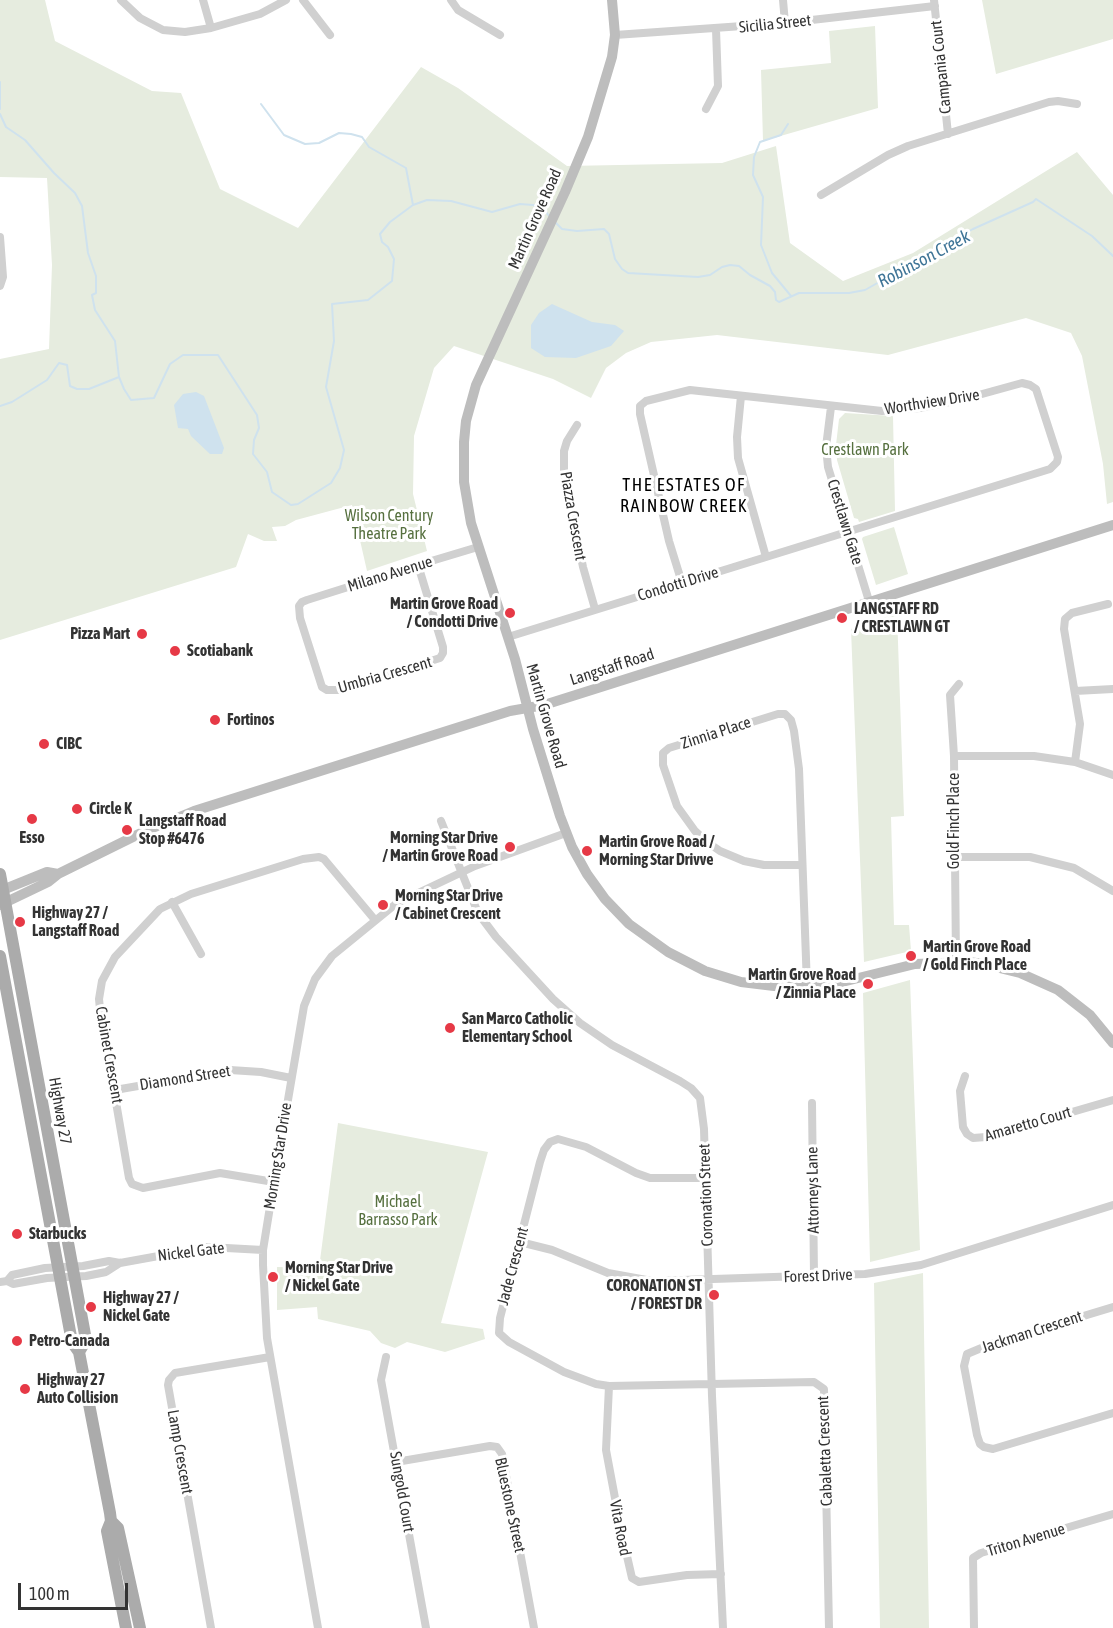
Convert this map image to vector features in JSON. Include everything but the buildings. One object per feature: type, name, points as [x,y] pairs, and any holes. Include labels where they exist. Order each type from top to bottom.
[{"type":"main road","name":"Highway 27","points":[[0,874],[2,897],[86,1340],[79,1352]]},
{"type":"main road","name":"Highway 27","points":[[0,956],[72,1342],[79,1352],[111,1521],[107,1531],[126,1628]]},
{"type":"main road","name":"Highway 27","points":[[111,1521],[118,1528],[140,1628]]},
{"type":"street","points":[[121,0],[140,18],[163,30],[184,32],[260,14],[286,0]]},
{"type":"street","points":[[203,0],[210,27]]},
{"type":"street","points":[[303,0],[330,35]]},
{"type":"street","points":[[450,0],[458,10],[500,35]]},
{"type":"street","name":"Martin Grove Road","points":[[612,0],[615,35],[612,57],[588,137],[476,385],[466,421],[463,452],[467,505],[478,547],[508,637],[566,833],[587,874],[605,899],[640,933],[668,952],[705,971],[741,982],[774,986],[807,986],[838,982],[915,964],[956,962],[983,964],[1007,969],[1049,986],[1076,1002],[1113,1043]]},
{"type":"street","points":[[783,0],[785,24]]},
{"type":"street","name":"Sicilia Street","points":[[615,35],[785,24],[934,3]]},
{"type":"street","name":"Campania Court","points":[[934,3],[948,134]]},
{"type":"street","points":[[706,109],[718,86],[716,29]]},
{"type":"street","points":[[821,195],[888,155],[908,146],[1049,102],[1077,104]]},
{"type":"street","points":[[0,237],[3,277],[0,286]]},
{"type":"street","name":"Worthview Drive","points":[[681,582],[669,541],[640,414],[640,406],[646,401],[690,390],[865,411],[898,410],[964,399],[1022,383],[1036,389],[1058,457],[1057,462],[1050,469],[848,531]]},
{"type":"street","points":[[741,396],[737,437],[738,458],[766,556]]},
{"type":"street","name":"Crestlawn Gate","points":[[831,407],[826,457],[869,602]]},
{"type":"street","name":"Piazza Crescent","points":[[577,425],[564,451],[564,472],[583,567],[595,609]]},
{"type":"street","name":"Langstaff Road","points":[[2,897],[48,882],[58,874],[143,832],[194,811],[510,711],[544,705],[1113,525]]},
{"type":"street","name":"Condotti Drive","points":[[508,637],[848,531]]},
{"type":"street","name":"Milano Avenue","points":[[302,602],[478,547]]},
{"type":"street","name":"Umbria Crescent","points":[[302,602],[299,606],[300,618],[319,680],[322,687],[327,690],[340,690],[434,662],[440,658],[443,647],[418,565]]},
{"type":"street","points":[[1075,762],[1080,724],[1064,629],[1065,619],[1072,613],[1108,604]]},
{"type":"street","name":"Gold Finch Place","points":[[956,962],[954,756],[950,695],[959,684]]},
{"type":"street","points":[[1075,691],[1113,689]]},
{"type":"street","name":"Zinnia Place","points":[[802,865],[744,861],[720,851],[707,842],[695,831],[677,806],[663,765],[663,753],[669,748],[766,717],[778,714],[789,717],[794,731],[799,769],[807,986]]},
{"type":"street","points":[[954,756],[1034,756],[1075,762],[1113,775]]},
{"type":"street","points":[[441,820],[461,872]]},
{"type":"street","name":"Morning Star Drive","points":[[318,1628],[270,1357],[265,1319],[263,1250],[302,1014],[312,986],[332,956],[375,920],[410,895],[461,872],[566,833]]},
{"type":"street","name":"Cabinet Crescent","points":[[274,1182],[220,1173],[143,1188],[136,1186],[129,1178],[100,1009],[102,981],[110,964],[160,909],[191,894],[303,859],[319,857],[329,864],[375,920]]},
{"type":"street","points":[[954,857],[1030,857],[1074,868],[1113,891]]},
{"type":"street","name":"Coronation Street","points":[[461,872],[477,913],[484,923],[569,1014],[596,1035],[680,1081],[696,1093],[701,1104],[723,1628]]},
{"type":"street","points":[[172,902],[201,954]]},
{"type":"street","name":"Diamond Street","points":[[115,1090],[230,1070],[291,1078]]},
{"type":"street","name":"Amaretto Court","points":[[966,1076],[960,1091],[963,1127],[973,1138],[986,1137],[1113,1100]]},
{"type":"street","name":"Attorneys Lane","points":[[812,1103],[814,1276]]},
{"type":"street","name":"Jade Crescent","points":[[705,1178],[650,1178],[586,1147],[558,1139],[550,1142],[542,1156],[500,1318],[499,1333],[509,1342],[578,1379],[609,1386],[711,1383]]},
{"type":"street","name":"Forest Drive","points":[[520,1242],[552,1250],[608,1273],[652,1281],[865,1274],[921,1265],[1113,1205]]},
{"type":"street","name":"Nickel Gate","points":[[3,1282],[12,1275],[73,1272],[86,1276],[106,1272],[120,1263],[208,1247],[263,1250]]},
{"type":"street","name":"Jackman Crescent","points":[[1113,1307],[990,1344],[967,1354],[964,1366],[977,1435],[980,1444],[984,1447],[993,1449],[1113,1413]]},
{"type":"street","name":"Lamp Crescent","points":[[211,1628],[168,1385],[169,1380],[175,1373],[270,1357]]},
{"type":"street","name":"Sungold Court","points":[[386,1357],[381,1380],[426,1628]]},
{"type":"street","name":"Cabaletta Crescent","points":[[711,1383],[814,1382],[824,1389],[829,1628]]},
{"type":"street","name":"Vita Road","points":[[609,1386],[606,1450],[632,1578],[639,1582],[687,1575],[721,1574]]},
{"type":"street","name":"Bluestone Street","points":[[396,1462],[490,1446],[497,1447],[502,1454],[534,1628]]},
{"type":"street","name":"Triton Avenue","points":[[974,1628],[973,1558],[981,1553],[1113,1514]]},
{"type":"green space","name":"Wilson Century Theatre Park","points":[[0,0],[45,0],[55,41],[152,91],[181,93],[220,189],[298,228],[421,67],[458,88],[567,166],[722,163],[776,146],[790,243],[843,281],[913,253],[1077,152],[1113,195],[1113,502],[1107,504],[1103,464],[1082,356],[1071,333],[1026,318],[888,355],[717,335],[651,342],[626,353],[606,368],[591,398],[553,379],[454,346],[434,368],[414,436],[413,494],[427,551],[367,571],[352,505],[296,520],[285,526],[272,527],[277,541],[264,541],[248,534],[236,567],[0,640],[0,359],[49,349],[52,265],[47,178],[0,177]]},
{"type":"green space","points":[[982,0],[1113,0],[1113,39],[996,74]]},
{"type":"green space","points":[[875,26],[878,108],[763,141],[761,70],[831,63],[829,31]]},
{"type":"green space","name":"Crestlawn Park","points":[[845,413],[893,416],[895,511],[859,522],[854,518],[837,460],[839,419]]},
{"type":"green space","points":[[894,527],[908,574],[876,585],[862,539]]},
{"type":"green space","points":[[897,613],[904,816],[891,817],[894,925],[909,925],[911,951],[864,962],[851,629]]},
{"type":"green space","points":[[910,980],[920,1250],[870,1262],[863,993]]},
{"type":"green space","name":"Michael Barrasso Park","points":[[338,1123],[488,1152],[441,1323],[483,1329],[485,1339],[445,1352],[407,1342],[395,1348],[381,1343],[370,1331],[318,1319],[317,1307],[277,1310],[277,1267],[319,1268]]},
{"type":"green space","points":[[923,1273],[929,1628],[880,1628],[874,1283]]},
{"type":"water","points":[[552,304],[592,322],[615,325],[624,331],[611,346],[576,358],[545,357],[531,348],[531,325],[539,313]]},
{"type":"water","points":[[196,392],[204,396],[224,448],[222,454],[210,454],[191,436],[188,429],[178,428],[174,405],[183,394]]},
{"type":"waterway","name":"Robinson Creek","points":[[0,82],[0,109]]},
{"type":"waterway","points":[[261,104],[284,135],[305,144],[319,143],[339,133],[362,137],[369,147],[406,168],[413,205]]},
{"type":"waterway","name":"Robinson Creek","points":[[0,114],[6,127],[25,140],[75,193],[82,206],[88,253],[96,276],[96,293],[92,295],[95,310],[115,341],[119,377],[131,400],[154,398],[170,364],[183,355],[218,355],[257,415],[259,428],[254,440],[253,454],[267,472],[272,492],[291,505],[298,504],[331,483],[340,468],[344,450],[326,387],[334,341],[332,304],[368,300],[392,281],[394,259],[388,247],[382,242],[380,234],[390,222],[413,205],[427,200],[451,201],[492,212],[520,204],[533,205],[543,208],[549,216]]},
{"type":"waterway","points":[[788,124],[781,135],[760,142],[754,157],[753,175],[763,197],[761,245],[772,273],[791,296]]},
{"type":"waterway","name":"Robinson Creek","points":[[555,222],[562,229],[577,231],[604,229],[609,234],[615,259],[628,273],[698,277],[710,275],[722,267],[739,266],[770,286],[779,302],[799,293],[849,293],[865,290],[973,229],[1036,199],[1092,236],[1113,256]]},
{"type":"waterway","points":[[0,406],[12,402],[47,380],[59,363],[67,365],[70,386],[77,389],[89,389],[119,377]]},
{"type":"place","name":"Martin Grove Road / Condotti Drive","points":[[510,613]]},
{"type":"place","name":"LANGSTAFF RD / CRESTLAWN GT","points":[[842,618]]},
{"type":"place","name":"Pizza Mart","points":[[142,634]]},
{"type":"place","name":"Scotiabank","points":[[175,651]]},
{"type":"place","name":"Fortinos","points":[[215,720]]},
{"type":"place","name":"CIBC","points":[[44,744]]},
{"type":"place","name":"Circle K","points":[[77,809]]},
{"type":"place","name":"Esso","points":[[32,819]]},
{"type":"place","name":"Langstaff Road Stop #6476","points":[[127,830]]},
{"type":"place","name":"Morning Star Drive / Martin Grove Road","points":[[510,847]]},
{"type":"place","name":"Martin Grove Road / Morning Star Drivve","points":[[587,851]]},
{"type":"place","name":"Morning Star Drive / Cabinet Crescent","points":[[383,905]]},
{"type":"place","name":"Highway 27 / Langstaff Road","points":[[20,922]]},
{"type":"place","name":"Martin Grove Road / Gold Finch Place","points":[[911,956]]},
{"type":"place","name":"Martin Grove Road / Zinnia Place","points":[[868,984]]},
{"type":"place","name":"San Marco Catholic Elementary School","points":[[450,1028]]},
{"type":"place","name":"Starbucks","points":[[17,1234]]},
{"type":"place","name":"Morning Star Drive / Nickel Gate","points":[[273,1277]]},
{"type":"place","name":"CORONATION ST / FOREST DR","points":[[714,1295]]},
{"type":"place","name":"Highway 27 / Nickel Gate","points":[[91,1307]]},
{"type":"place","name":"Petro-Canada","points":[[17,1341]]},
{"type":"place","name":"Highway 27 Auto Collision","points":[[25,1389]]},
{"type":"district","name":"THE ESTATES OF RAINBOW CREEK","points":[[684,495]]}]
